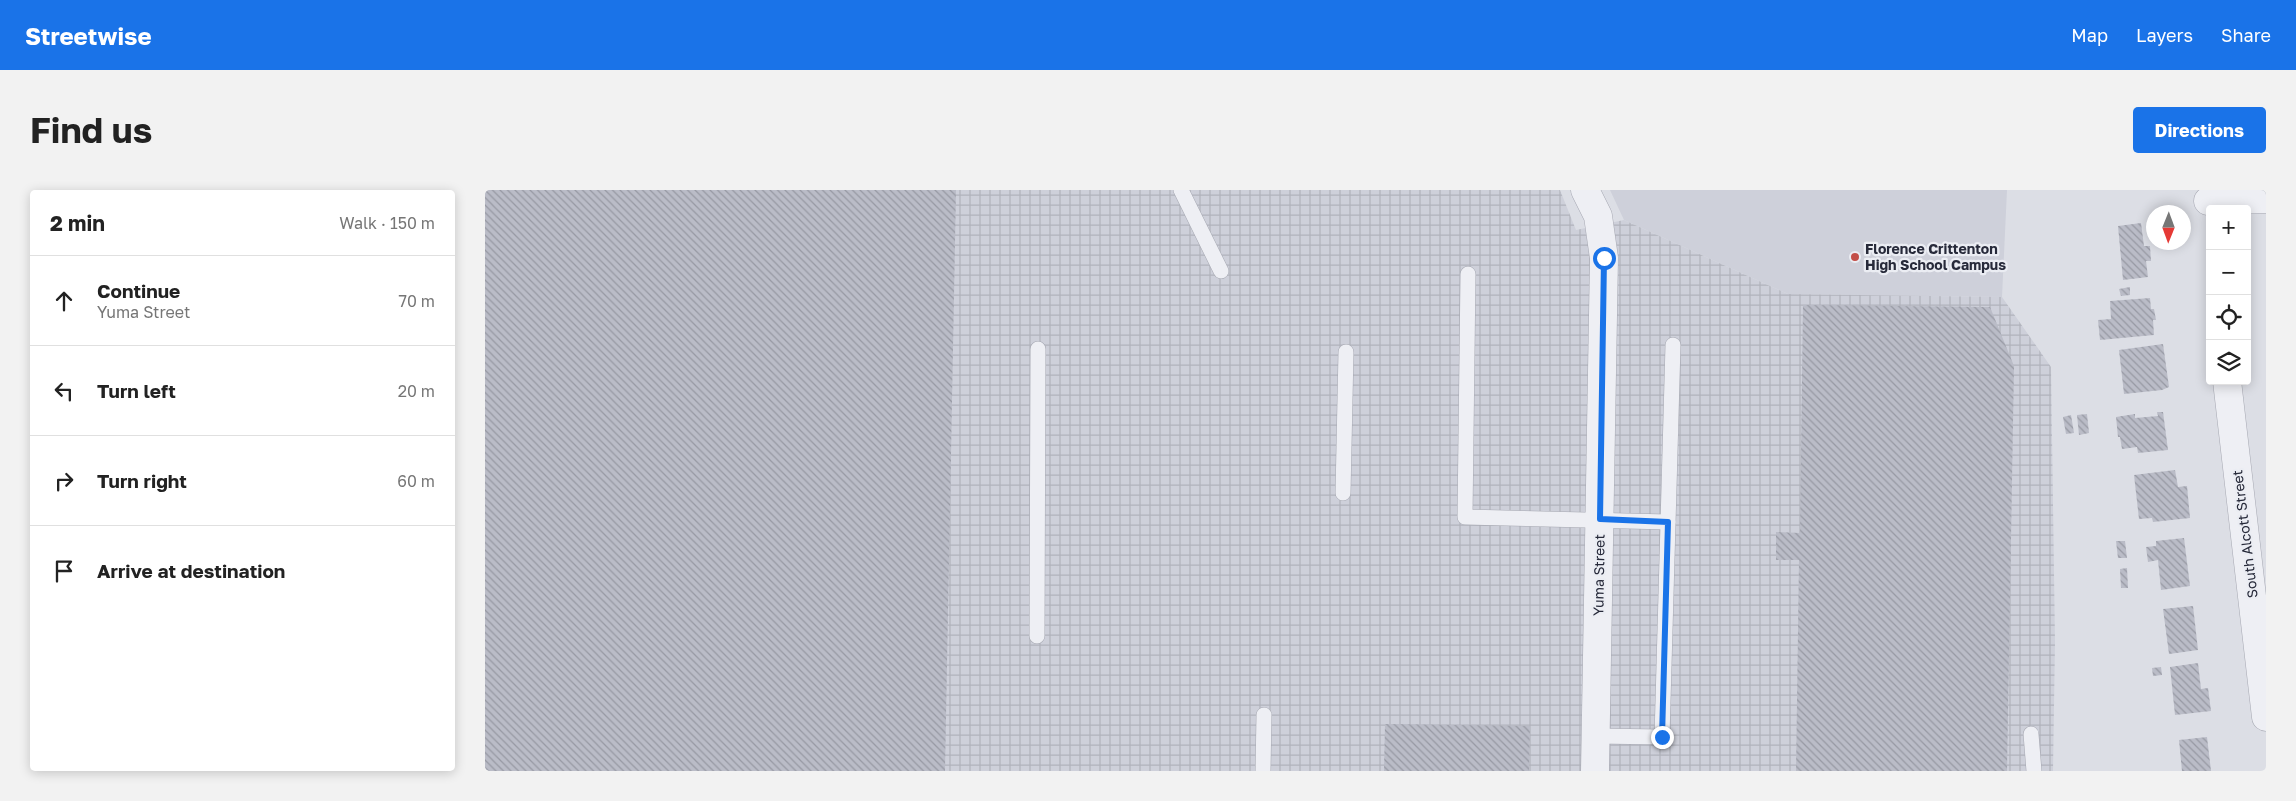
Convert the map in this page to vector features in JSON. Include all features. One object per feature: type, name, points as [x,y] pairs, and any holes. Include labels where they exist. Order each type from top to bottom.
[{"type":"street","name":"Yuma Street","points":[[1585,190],[1598,216],[1604,258],[1595,771]]},
{"type":"street","points":[[2209,204],[2266,199]]},
{"type":"street","name":"South Alcott Street","points":[[2227,385],[2266,716]]},
{"type":"lane","points":[[1181,190],[1221,271]]},
{"type":"lane","points":[[1468,274],[1465,516],[1668,522]]},
{"type":"lane","points":[[1595,736],[1662,737],[1673,345]]},
{"type":"lane","points":[[1037,636],[1038,349]]},
{"type":"lane","points":[[1343,493],[1347,352]]},
{"type":"lane","points":[[1263,771],[1264,715]]},
{"type":"lane","points":[[2031,734],[2034,771]]},
{"type":"shaded area","points":[[485,190],[1560,190],[1576,230],[1624,220],[1788,294],[2002,297],[2051,367],[2055,642],[2053,771],[485,771]]},
{"type":"shaded area","name":"Florence Crittenton High School Campus","points":[[1610,190],[2007,190],[2002,297],[1788,294],[1624,220]]},
{"type":"building","points":[[485,190],[956,190],[945,771],[485,771]]},
{"type":"building","points":[[2141,223],[2144,246],[2146,246],[2146,250],[2150,250],[2151,261],[2146,261],[2148,277],[2123,280],[2118,226]]},
{"type":"building","points":[[2130,287],[2130,295],[2121,296],[2119,289]]},
{"type":"building","points":[[2150,298],[2151,309],[2154,309],[2156,320],[2153,320],[2154,335],[2100,340],[2098,320],[2111,319],[2110,301]]},
{"type":"building","points":[[1803,305],[1990,307],[2014,366],[2007,771],[1796,771],[1799,560],[1776,560],[1776,532],[1800,533]]},
{"type":"building","points":[[2163,344],[2169,387],[2162,390],[2124,394],[2119,350]]},
{"type":"building","points":[[2157,412],[2163,412],[2168,450],[2138,453],[2137,447],[2122,449],[2120,437],[2118,437],[2116,417],[2135,414],[2135,418],[2158,416]]},
{"type":"building","points":[[2087,414],[2089,433],[2079,435],[2077,415]]},
{"type":"building","points":[[2071,415],[2074,433],[2066,434],[2063,417]]},
{"type":"building","points":[[2175,470],[2178,487],[2187,486],[2190,518],[2153,522],[2152,518],[2139,519],[2134,475]]},
{"type":"building","points":[[2184,538],[2190,586],[2161,590],[2158,560],[2148,562],[2146,547],[2156,546],[2156,541]]},
{"type":"building","points":[[2116,541],[2125,541],[2127,558],[2118,558]]},
{"type":"building","points":[[2127,568],[2128,588],[2121,588],[2120,569]]},
{"type":"building","points":[[2193,606],[2198,650],[2169,654],[2163,609]]},
{"type":"building","points":[[2198,663],[2201,689],[2208,688],[2211,711],[2175,715],[2170,667]]},
{"type":"building","points":[[2161,667],[2162,675],[2153,676],[2152,668]]},
{"type":"building","points":[[1385,724],[1530,726],[1529,771],[1384,771]]},
{"type":"building","points":[[2207,737],[2211,771],[2182,771],[2179,740]]},
{"type":"place","name":"Florence Crittenton High School Campus","points":[[1855,257]]},
{"type":"route","points":[[1604,258],[1600,519],[1668,522],[1662,737]]}]
